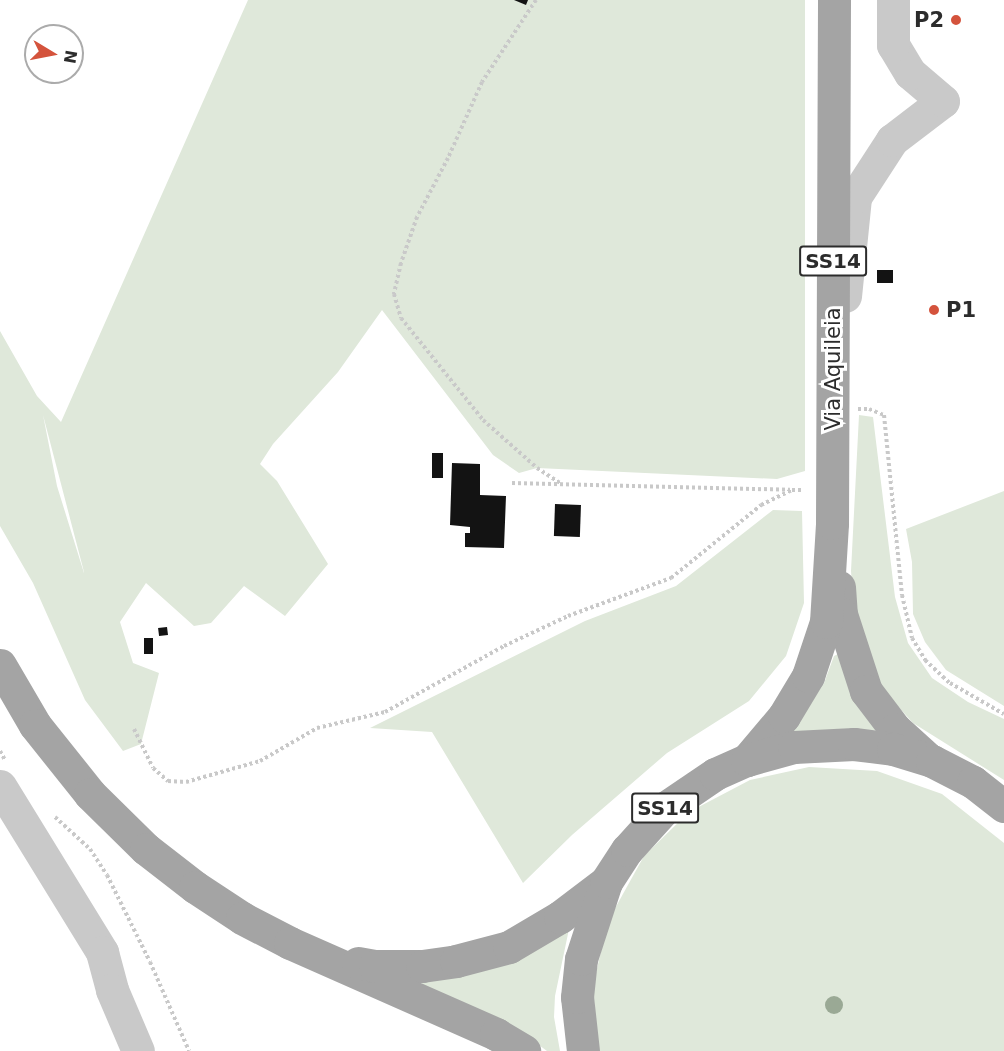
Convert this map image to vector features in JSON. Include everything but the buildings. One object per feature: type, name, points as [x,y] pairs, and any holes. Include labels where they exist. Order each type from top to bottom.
[{"type":"main road","name":"Via Aquileia","points":[[747,760],[784,716],[808,676],[826,622],[832,523],[834,0]]},
{"type":"main road","name":"Via Aquileia","points":[[832,523],[841,614],[866,691],[895,729],[932,761]]},
{"type":"main road","points":[[0,665],[35,725],[61,759],[116,822],[146,849],[242,918],[290,943],[327,957],[496,1034],[524,1051]]},
{"type":"main road","name":"SS14","points":[[582,1051],[578,997],[581,959],[606,882],[627,850],[665,808],[715,774],[747,760],[794,747],[854,744],[893,749],[932,761],[973,782],[1004,806]]},
{"type":"main road","points":[[327,957],[375,966],[422,966],[456,961],[509,946],[560,917],[606,882]]},
{"type":"lane","points":[[832,408],[855,197],[892,140],[943,101],[910,73],[893,45],[893,0]]},
{"type":"lane","points":[[5,776],[102,951],[112,990],[138,1051]]},
{"type":"path","points":[[536,0],[482,82],[448,158],[417,217],[400,263],[394,294],[401,318],[483,420],[537,468],[562,484]]},
{"type":"path","points":[[832,408],[869,408],[884,415],[902,595],[912,638],[925,660],[950,683],[1004,714]]},
{"type":"path","points":[[512,483],[832,491]]},
{"type":"path","points":[[134,729],[153,768],[168,781],[186,782],[260,761],[317,728],[385,712],[504,646],[568,616],[671,578],[761,505],[792,490]]},
{"type":"path","points":[[0,751],[5,776]]},
{"type":"path","points":[[49,811],[90,849],[107,875],[150,962],[189,1051]]},
{"type":"shaded area","points":[[248,0],[805,0],[805,471],[777,479],[537,468],[519,473],[493,455],[382,310],[338,372],[273,444],[260,464],[277,481],[328,564],[285,616],[244,586],[211,623],[194,626],[146,583],[120,622],[133,663],[159,673],[141,744],[123,751],[85,700],[33,583],[0,526],[0,331],[37,396],[61,422]],"holes":[[[43,415],[84,573],[57,486]]]},
{"type":"shaded area","points":[[859,415],[873,417],[895,597],[908,643],[932,678],[968,702],[1004,719],[1004,780],[913,723],[876,682],[855,628],[851,571]]},
{"type":"shaded area","points":[[1004,491],[1004,706],[946,670],[925,642],[913,614],[912,562],[906,529]]},
{"type":"shaded area","points":[[773,510],[802,511],[804,603],[786,656],[749,701],[667,753],[572,835],[523,883],[432,732],[370,728],[585,621],[676,586]]},
{"type":"shaded area","points":[[838,654],[884,730],[792,736],[792,729],[824,683],[834,656]]},
{"type":"shaded area","points":[[809,767],[877,771],[942,794],[1004,843],[1004,1051],[598,1051],[593,986],[608,921],[644,856],[689,812],[750,780]]},
{"type":"shaded area","points":[[569,929],[555,996],[554,1017],[560,1051],[547,1051],[524,1034],[421,985],[423,980]]},
{"type":"place","name":"P2","points":[[956,20]]},
{"type":"place","name":"P1","points":[[934,310]]}]
